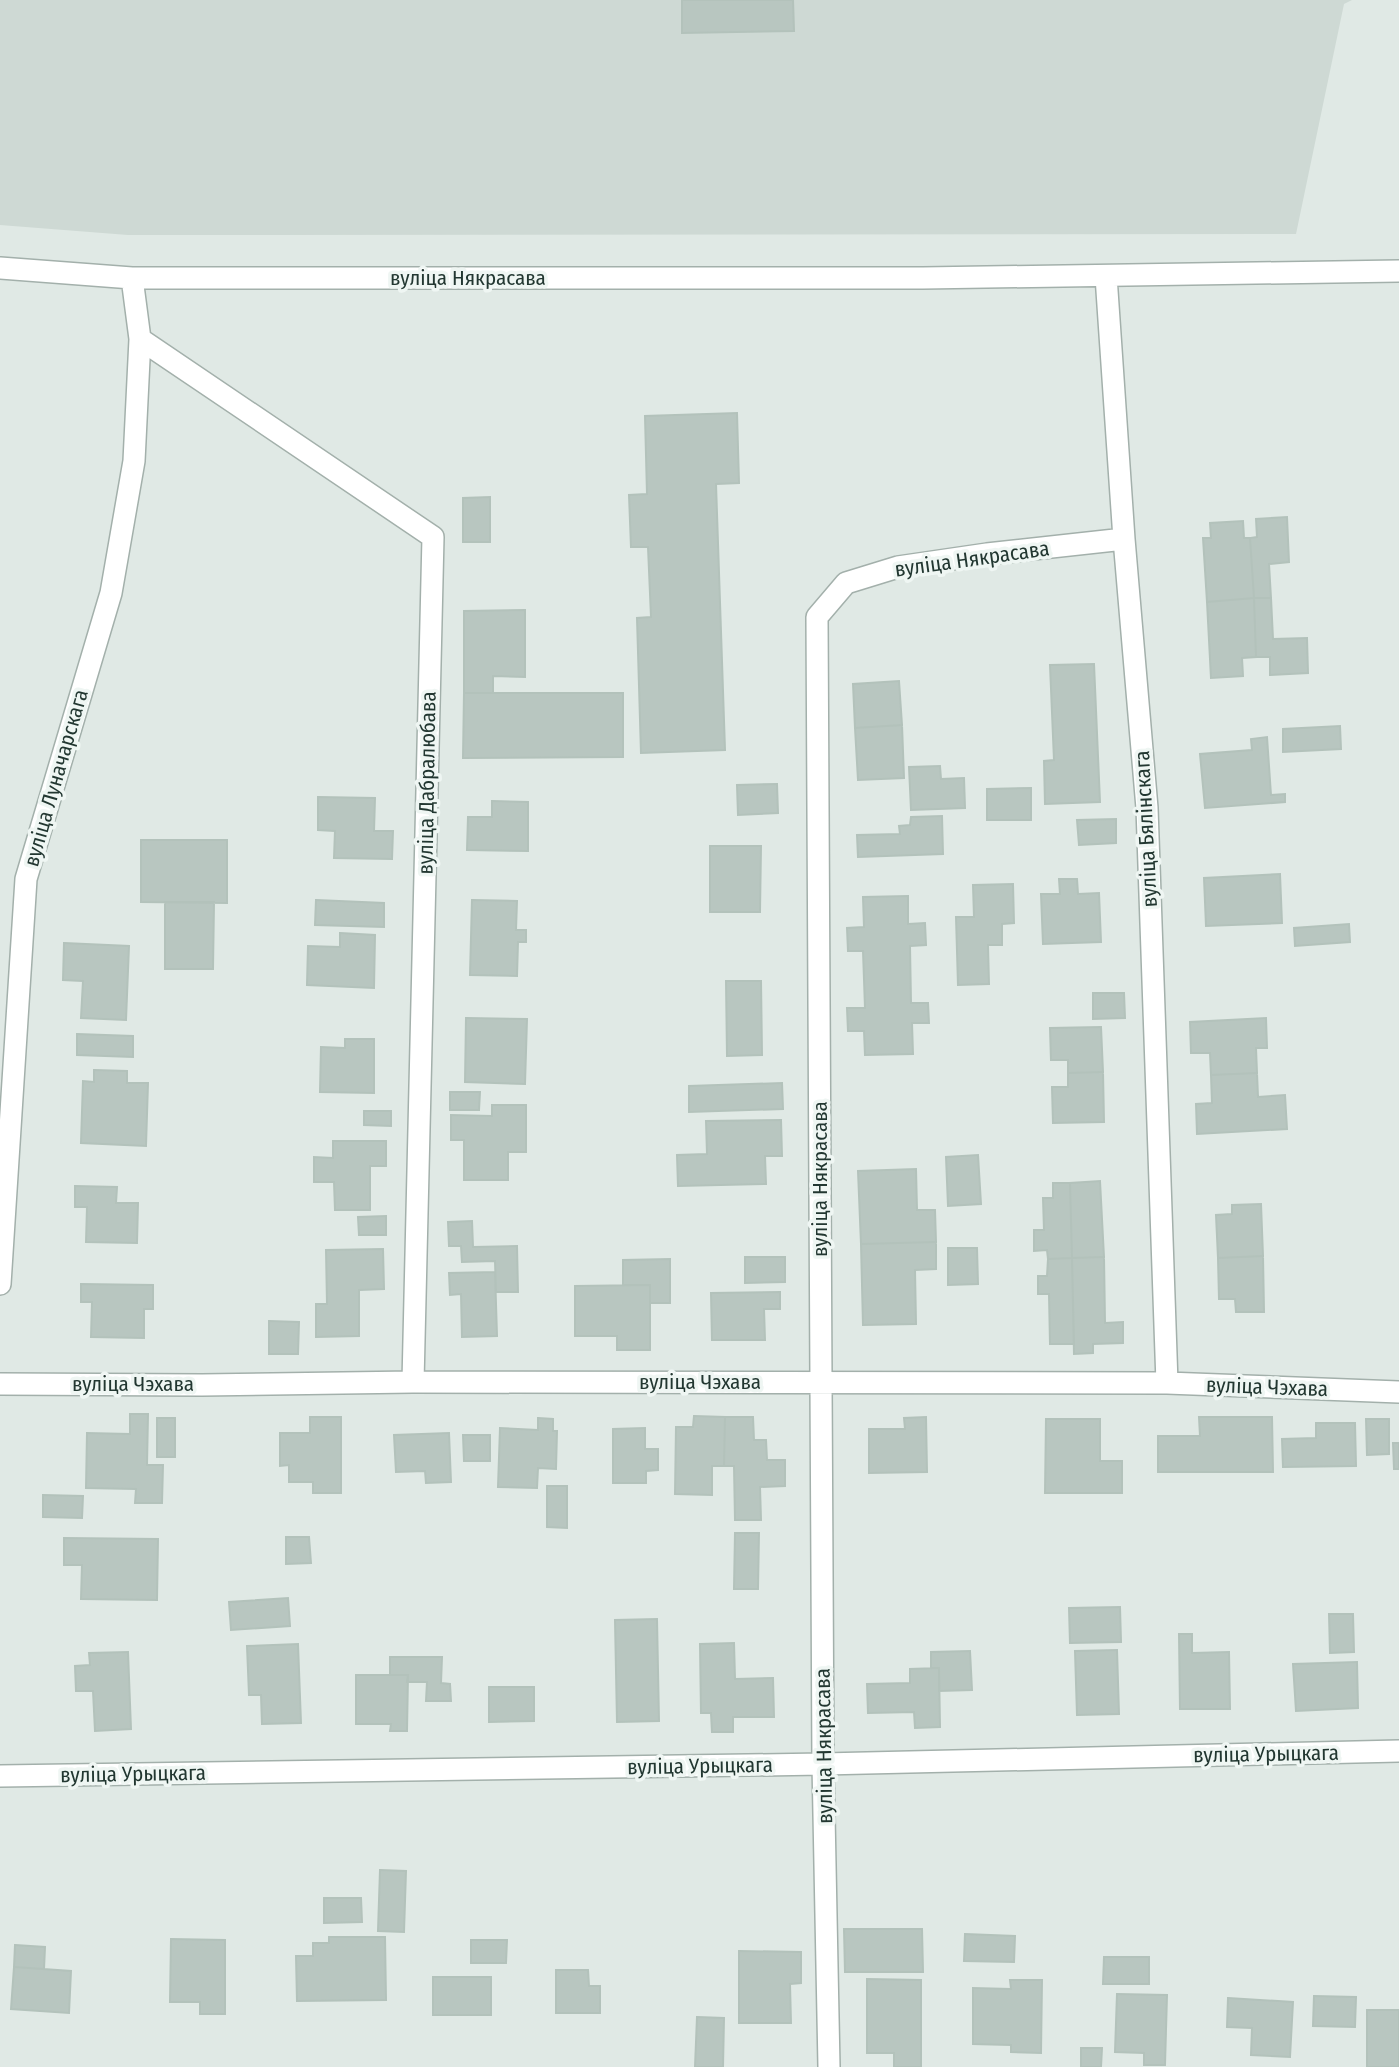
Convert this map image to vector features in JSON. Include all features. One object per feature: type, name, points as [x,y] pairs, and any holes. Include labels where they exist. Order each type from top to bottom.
[{"type":"street","name":"вуліца Някрасава","points":[[0,268],[132,278],[923,278],[1399,271]]},
{"type":"street","name":"вуліца Бялінскага","points":[[1107,276],[1124,539],[1147,808],[1167,1383]]},
{"type":"street","name":"вуліца Луначарскага","points":[[0,1284],[26,879],[111,593],[134,461],[140,339],[132,278]]},
{"type":"street","name":"вуліца Дабралюбава","points":[[140,339],[433,537],[413,1382]]},
{"type":"street","name":"вуліца Някрасава","points":[[829,2067],[823,1764],[817,617],[846,583],[898,567],[1124,539]]},
{"type":"street","name":"вуліца Чэхава","points":[[0,1384],[1167,1383],[1399,1392]]},
{"type":"street","name":"вуліца Урыцкага","points":[[0,1776],[823,1764],[1399,1751]]},
{"type":"shaded area","points":[[0,0],[1352,0],[1344,4],[1296,234],[128,235],[0,225]]},
{"type":"building","points":[[682,0],[793,0],[794,31],[682,33]]},
{"type":"building","points":[[737,413],[739,483],[716,484],[725,750],[641,753],[637,618],[651,617],[648,547],[631,547],[629,495],[647,494],[645,416]]},
{"type":"building","points":[[490,497],[490,542],[463,542],[463,498]]},
{"type":"building","points":[[1287,517],[1289,562],[1269,564],[1271,598],[1254,598],[1250,538],[1257,537],[1256,519]]},
{"type":"building","points":[[1243,521],[1244,538],[1250,538],[1254,598],[1207,602],[1203,538],[1211,538],[1210,523]]},
{"type":"building","points":[[1254,598],[1256,657],[1242,658],[1243,676],[1211,678],[1207,602]]},
{"type":"building","points":[[1254,598],[1271,598],[1273,639],[1307,638],[1308,673],[1270,675],[1270,657],[1256,657]]},
{"type":"building","points":[[525,610],[525,677],[493,676],[493,693],[464,693],[464,611]]},
{"type":"building","points":[[1094,664],[1100,802],[1045,804],[1044,761],[1054,760],[1050,665]]},
{"type":"building","points":[[899,681],[902,725],[855,728],[853,684]]},
{"type":"building","points":[[464,693],[623,693],[623,757],[463,758]]},
{"type":"building","points":[[902,725],[904,778],[858,780],[855,728]]},
{"type":"building","points":[[1340,726],[1341,749],[1283,752],[1283,729]]},
{"type":"building","points":[[1267,737],[1271,795],[1285,794],[1285,802],[1205,808],[1200,754],[1252,750],[1251,739]]},
{"type":"building","points":[[940,766],[941,779],[964,778],[965,808],[911,810],[909,767]]},
{"type":"building","points":[[777,784],[778,813],[738,815],[737,785]]},
{"type":"building","points":[[1031,788],[1031,820],[987,820],[987,789]]},
{"type":"building","points":[[318,797],[375,798],[374,831],[393,831],[392,859],[334,858],[335,831],[318,830]]},
{"type":"building","points":[[492,801],[528,802],[528,851],[467,850],[468,817],[492,817]]},
{"type":"building","points":[[942,816],[943,854],[858,857],[857,835],[900,834],[899,826],[910,825],[911,817]]},
{"type":"building","points":[[1116,819],[1116,843],[1079,845],[1077,820]]},
{"type":"building","points":[[141,840],[227,840],[227,903],[141,902]]},
{"type":"building","points":[[710,846],[761,846],[760,912],[710,912]]},
{"type":"building","points":[[1280,874],[1282,923],[1206,926],[1204,878]]},
{"type":"building","points":[[1059,879],[1077,879],[1078,894],[1099,893],[1101,942],[1043,944],[1041,894],[1060,894]]},
{"type":"building","points":[[1013,884],[1014,923],[1002,924],[1002,945],[988,945],[989,984],[958,985],[956,917],[974,917],[973,885]]},
{"type":"building","points":[[908,896],[908,924],[925,923],[926,945],[910,946],[911,1003],[928,1003],[929,1023],[912,1023],[913,1054],[865,1055],[864,1031],[848,1031],[847,1008],[865,1008],[863,951],[848,951],[847,928],[864,927],[863,897]]},
{"type":"building","points":[[316,900],[384,903],[384,927],[315,925]]},
{"type":"building","points":[[472,900],[517,901],[516,930],[526,930],[526,942],[518,942],[517,976],[470,975]]},
{"type":"building","points":[[165,902],[214,902],[213,969],[165,969]]},
{"type":"building","points":[[1349,924],[1350,942],[1295,946],[1294,928]]},
{"type":"building","points":[[340,933],[375,935],[374,988],[307,985],[308,946],[340,947]]},
{"type":"building","points":[[64,943],[129,946],[126,1020],[81,1018],[83,981],[63,980]]},
{"type":"building","points":[[726,981],[761,981],[762,1055],[727,1056]]},
{"type":"building","points":[[1093,993],[1124,993],[1125,1018],[1093,1019]]},
{"type":"building","points":[[466,1018],[527,1019],[525,1084],[465,1082]]},
{"type":"building","points":[[1266,1018],[1267,1048],[1256,1048],[1257,1073],[1211,1075],[1210,1053],[1191,1053],[1190,1022]]},
{"type":"building","points":[[1101,1027],[1103,1072],[1068,1073],[1068,1060],[1051,1060],[1050,1028]]},
{"type":"building","points":[[77,1034],[133,1036],[133,1057],[77,1055]]},
{"type":"building","points":[[345,1039],[374,1039],[374,1093],[320,1092],[321,1047],[345,1048]]},
{"type":"building","points":[[94,1070],[127,1071],[127,1083],[148,1083],[146,1146],[81,1143],[83,1081],[94,1082]]},
{"type":"building","points":[[1103,1072],[1104,1122],[1053,1123],[1052,1087],[1068,1087],[1068,1073]]},
{"type":"building","points":[[1257,1073],[1258,1097],[1285,1095],[1287,1129],[1197,1134],[1196,1104],[1212,1103],[1211,1075]]},
{"type":"building","points":[[782,1083],[783,1109],[689,1112],[689,1086]]},
{"type":"building","points":[[450,1092],[480,1092],[479,1110],[450,1110]]},
{"type":"building","points":[[492,1105],[526,1105],[526,1152],[508,1152],[508,1180],[464,1180],[464,1140],[451,1140],[451,1115],[492,1116]]},
{"type":"building","points":[[364,1111],[391,1111],[391,1126],[364,1125]]},
{"type":"building","points":[[781,1120],[782,1156],[765,1156],[766,1184],[678,1186],[677,1155],[707,1154],[706,1121]]},
{"type":"building","points":[[333,1141],[386,1141],[386,1166],[370,1166],[370,1210],[335,1210],[334,1182],[314,1182],[314,1157],[333,1158]]},
{"type":"building","points":[[978,1155],[981,1204],[948,1206],[946,1157]]},
{"type":"building","points":[[916,1169],[917,1210],[935,1210],[936,1242],[861,1244],[858,1171]]},
{"type":"building","points":[[1100,1181],[1104,1257],[1072,1258],[1070,1183]]},
{"type":"building","points":[[1053,1183],[1070,1183],[1072,1258],[1048,1259],[1047,1250],[1034,1251],[1034,1230],[1044,1230],[1043,1198],[1053,1198]]},
{"type":"building","points":[[75,1186],[117,1187],[116,1203],[138,1203],[137,1243],[86,1242],[87,1207],[75,1207]]},
{"type":"building","points":[[1261,1204],[1263,1256],[1218,1258],[1216,1215],[1232,1214],[1232,1205]]},
{"type":"building","points":[[386,1216],[386,1235],[359,1235],[358,1217]]},
{"type":"building","points":[[472,1221],[473,1247],[517,1246],[518,1292],[496,1292],[495,1261],[462,1262],[461,1246],[449,1246],[448,1222]]},
{"type":"building","points":[[936,1242],[936,1269],[915,1270],[916,1324],[863,1325],[861,1244]]},
{"type":"building","points":[[948,1248],[977,1248],[978,1284],[948,1285]]},
{"type":"building","points":[[383,1249],[384,1289],[359,1290],[359,1336],[316,1337],[316,1304],[327,1304],[326,1250]]},
{"type":"building","points":[[1263,1256],[1264,1312],[1236,1312],[1235,1299],[1219,1299],[1218,1258]]},
{"type":"building","points":[[745,1257],[785,1257],[785,1282],[745,1283]]},
{"type":"building","points":[[1104,1257],[1105,1323],[1123,1322],[1123,1343],[1093,1344],[1093,1353],[1074,1354],[1072,1258]]},
{"type":"building","points":[[1072,1258],[1074,1344],[1050,1344],[1049,1294],[1038,1294],[1038,1276],[1047,1276],[1048,1259]]},
{"type":"building","points":[[670,1259],[670,1303],[650,1303],[650,1285],[623,1285],[623,1260]]},
{"type":"building","points":[[495,1272],[497,1336],[462,1337],[461,1294],[450,1295],[449,1273]]},
{"type":"building","points":[[81,1284],[153,1285],[153,1309],[144,1309],[144,1338],[91,1337],[92,1302],[81,1302]]},
{"type":"building","points":[[650,1285],[650,1350],[617,1350],[617,1336],[575,1336],[575,1286]]},
{"type":"building","points":[[780,1292],[780,1309],[764,1309],[765,1340],[712,1340],[711,1293]]},
{"type":"building","points":[[269,1321],[299,1322],[298,1354],[269,1354]]},
{"type":"building","points":[[130,1414],[148,1414],[147,1465],[163,1465],[162,1503],[135,1503],[136,1489],[86,1488],[87,1433],[130,1434]]},
{"type":"building","points":[[694,1416],[725,1417],[724,1466],[712,1466],[712,1495],[675,1494],[676,1427],[693,1427]]},
{"type":"building","points":[[310,1417],[341,1417],[341,1493],[313,1493],[313,1482],[289,1482],[289,1465],[280,1466],[280,1433],[310,1433]]},
{"type":"building","points":[[725,1417],[753,1417],[754,1440],[766,1440],[767,1460],[785,1460],[785,1486],[760,1487],[761,1520],[735,1520],[734,1466],[724,1466]]},
{"type":"building","points":[[926,1417],[927,1472],[869,1473],[869,1429],[905,1429],[904,1418]]},
{"type":"building","points":[[1199,1417],[1272,1417],[1273,1472],[1158,1472],[1158,1436],[1200,1436]]},
{"type":"building","points":[[157,1418],[175,1418],[175,1457],[157,1457]]},
{"type":"building","points":[[538,1418],[553,1419],[553,1431],[557,1431],[556,1469],[538,1468],[537,1488],[498,1487],[500,1428],[538,1430]]},
{"type":"building","points":[[1046,1419],[1100,1419],[1100,1461],[1122,1461],[1122,1493],[1045,1493]]},
{"type":"building","points":[[1366,1419],[1389,1419],[1389,1454],[1367,1455]]},
{"type":"building","points":[[1316,1423],[1355,1423],[1356,1466],[1283,1467],[1282,1439],[1316,1438]]},
{"type":"building","points":[[645,1428],[645,1449],[658,1449],[658,1470],[646,1471],[646,1483],[613,1483],[613,1429]]},
{"type":"building","points":[[449,1433],[451,1482],[426,1483],[425,1471],[396,1472],[394,1435]]},
{"type":"building","points":[[463,1435],[490,1435],[490,1461],[464,1461]]},
{"type":"building","points":[[1393,1443],[1399,1443],[1399,1469],[1394,1469]]},
{"type":"building","points":[[547,1486],[567,1486],[567,1528],[547,1527]]},
{"type":"building","points":[[43,1495],[83,1496],[82,1518],[43,1517]]},
{"type":"building","points":[[735,1533],[759,1533],[758,1589],[734,1589]]},
{"type":"building","points":[[286,1537],[309,1537],[311,1563],[286,1564]]},
{"type":"building","points":[[64,1538],[158,1539],[157,1600],[81,1599],[82,1565],[64,1565]]},
{"type":"building","points":[[288,1598],[290,1626],[231,1630],[229,1602]]},
{"type":"building","points":[[1120,1607],[1121,1642],[1070,1643],[1069,1608]]},
{"type":"building","points":[[1329,1614],[1353,1614],[1354,1652],[1330,1653]]},
{"type":"building","points":[[657,1619],[659,1721],[617,1722],[615,1620]]},
{"type":"building","points":[[1179,1634],[1192,1634],[1192,1653],[1229,1652],[1230,1709],[1180,1709]]},
{"type":"building","points":[[734,1643],[735,1679],[773,1678],[774,1717],[733,1717],[733,1732],[712,1732],[711,1713],[701,1713],[700,1644]]},
{"type":"building","points":[[298,1644],[301,1723],[262,1724],[261,1695],[249,1695],[247,1646]]},
{"type":"building","points":[[1117,1650],[1119,1714],[1077,1715],[1075,1651]]},
{"type":"building","points":[[970,1651],[972,1690],[939,1691],[939,1668],[931,1668],[931,1652]]},
{"type":"building","points":[[128,1652],[131,1729],[95,1731],[93,1691],[76,1691],[75,1666],[90,1665],[89,1653]]},
{"type":"building","points":[[390,1657],[442,1657],[441,1683],[450,1684],[451,1701],[426,1701],[427,1682],[407,1682],[408,1675],[390,1675]]},
{"type":"building","points":[[1357,1662],[1358,1708],[1296,1711],[1293,1664]]},
{"type":"building","points":[[939,1668],[940,1727],[915,1728],[914,1712],[868,1713],[867,1684],[910,1683],[910,1669]]},
{"type":"building","points":[[356,1675],[408,1675],[407,1731],[390,1731],[391,1724],[356,1724]]},
{"type":"building","points":[[489,1687],[534,1687],[534,1721],[489,1722]]},
{"type":"building","points":[[380,1870],[406,1871],[404,1932],[378,1931]]},
{"type":"building","points":[[324,1898],[361,1898],[362,1922],[324,1923]]},
{"type":"building","points":[[844,1929],[922,1929],[923,1972],[845,1972]]},
{"type":"building","points":[[965,1934],[1015,1936],[1014,1962],[964,1961]]},
{"type":"building","points":[[329,1937],[385,1937],[386,2000],[297,2001],[296,1956],[313,1956],[313,1943],[329,1943]]},
{"type":"building","points":[[171,1939],[225,1940],[225,2014],[200,2014],[200,2002],[170,2002]]},
{"type":"building","points":[[471,1940],[507,1940],[506,1963],[471,1963]]},
{"type":"building","points":[[15,1945],[45,1947],[44,1969],[14,1967]]},
{"type":"building","points":[[739,1951],[801,1952],[801,1983],[790,1984],[791,2023],[739,2023]]},
{"type":"building","points":[[1104,1957],[1149,1957],[1149,1984],[1103,1984]]},
{"type":"building","points":[[14,1967],[71,1971],[69,2013],[11,2009]]},
{"type":"building","points":[[556,1970],[588,1970],[589,1986],[600,1986],[600,2013],[556,2013]]},
{"type":"building","points":[[433,1977],[491,1977],[491,2015],[433,2015]]},
{"type":"building","points":[[867,1979],[921,1980],[921,2067],[894,2067],[894,2053],[867,2053]]},
{"type":"building","points":[[1010,1980],[1042,1980],[1041,2053],[1011,2052],[1011,2045],[973,2044],[973,1988],[1011,1989]]},
{"type":"building","points":[[1117,1994],[1167,1995],[1165,2065],[1144,2065],[1144,2053],[1115,2052]]},
{"type":"building","points":[[1314,1996],[1356,1997],[1355,2027],[1313,2026]]},
{"type":"building","points":[[1228,1998],[1293,2002],[1290,2057],[1251,2055],[1252,2028],[1227,2027]]},
{"type":"building","points":[[1367,2010],[1399,2010],[1399,2067],[1367,2067]]},
{"type":"building","points":[[697,2017],[724,2018],[723,2067],[695,2067]]},
{"type":"building","points":[[1081,2048],[1102,2048],[1101,2067],[1081,2067]]}]
